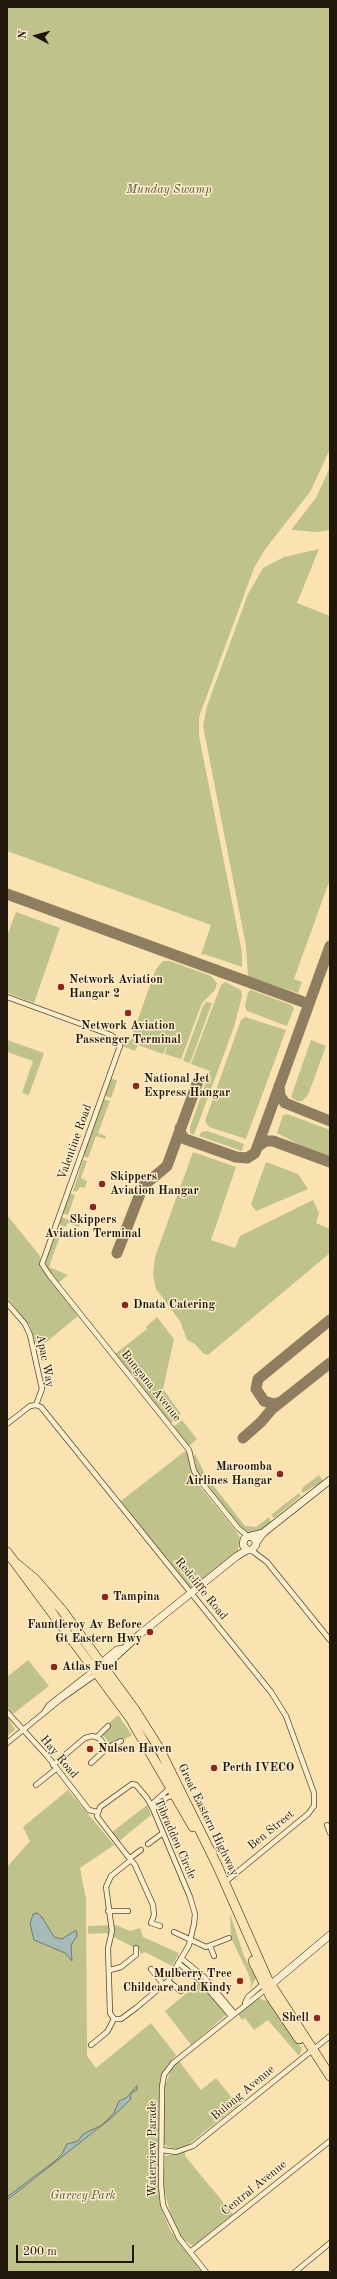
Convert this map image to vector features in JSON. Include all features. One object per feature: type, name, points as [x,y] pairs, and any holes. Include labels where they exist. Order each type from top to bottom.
[{"type":"highway","name":"Great Eastern Highway","points":[[7,1552],[17,1564],[35,1579],[62,1610],[100,1668],[130,1718],[223,1883]]},
{"type":"highway","name":"Great Eastern Highway","points":[[100,1668],[158,1748],[223,1883],[267,1984],[308,2040],[311,2048],[330,2076]]},
{"type":"main road","points":[[100,1668],[117,1650],[123,1649],[237,1556],[250,1543],[330,1480]]},
{"type":"main road","points":[[267,1984],[330,1935]]},
{"type":"street","name":"Valentine Road","points":[[7,997],[111,1035],[117,1040],[120,1046],[43,1258]]},
{"type":"street","name":"Bungana Avenue","points":[[43,1258],[42,1264],[47,1272],[190,1450],[198,1478],[330,1640]]},
{"type":"street","name":"Apac Way","points":[[7,1303],[24,1324],[30,1335],[42,1389],[36,1405]]},
{"type":"street","points":[[7,1424],[30,1406],[36,1405]]},
{"type":"street","name":"Redcliffe Road","points":[[36,1405],[41,1408],[283,1708],[316,1798],[314,1806]]},
{"type":"street","points":[[7,1743],[44,1713],[49,1705],[100,1668]]},
{"type":"street","name":"Hay Road","points":[[7,1712],[88,1810],[97,1812]]},
{"type":"street","points":[[36,1785],[85,1738],[97,1737],[108,1726]]},
{"type":"street","points":[[97,1737],[107,1748]]},
{"type":"street","points":[[91,1763],[107,1748],[121,1741]]},
{"type":"street","name":"Tibradden Circle","points":[[97,1812],[100,1807],[132,1784],[136,1785],[152,1807],[193,1908],[194,1924],[191,1940],[168,1981],[121,2019],[114,2020]]},
{"type":"street","points":[[152,1807],[172,1792]]},
{"type":"street","points":[[152,1807],[172,1792]]},
{"type":"street","name":"Ben Street","points":[[223,1883],[308,1814],[314,1806]]},
{"type":"street","points":[[97,1812],[99,1819],[131,1859],[153,1905],[154,1915],[151,1923],[160,1926]]},
{"type":"street","points":[[327,1825],[330,1833]]},
{"type":"street","points":[[148,1844],[163,1833]]},
{"type":"street","points":[[91,2045],[107,2032],[114,2020],[110,2013],[110,1970],[108,1948],[112,1931],[108,1911],[107,1881],[141,1850]]},
{"type":"street","points":[[108,1911],[128,1911]]},
{"type":"street","points":[[174,1932],[202,1945],[210,1946],[229,1938]]},
{"type":"street","points":[[210,1946],[214,1956]]},
{"type":"street","points":[[110,1970],[121,1967],[136,1955],[136,1948]]},
{"type":"street","points":[[179,1961],[204,1977],[232,2014],[267,1984]]},
{"type":"street","points":[[151,1969],[163,1984]]},
{"type":"street","points":[[168,1981],[181,1992]]},
{"type":"street","name":"Waterview Parade","points":[[206,2272],[179,2238],[163,2205],[160,2185],[162,2150],[162,2087],[164,2075],[172,2063],[232,2014]]},
{"type":"street","name":"Bulong Avenue","points":[[162,2150],[176,2152],[194,2146],[311,2048],[330,2036]]},
{"type":"street","name":"Central Avenue","points":[[190,2252],[330,2140]]},
{"type":"street","points":[[295,2272],[330,2243]]},
{"type":"green space","name":"Munday Swamp","points":[[7,7],[330,7],[330,449],[310,492],[266,548],[254,568],[199,717],[199,736],[242,952],[242,967],[204,954],[201,955],[211,925],[7,851]]},
{"type":"green space","points":[[330,467],[330,530],[319,532],[291,530],[316,498]]},
{"type":"green space","points":[[319,549],[297,603],[330,616],[330,879],[294,979],[302,982],[298,993],[248,977],[246,946],[203,726],[207,706],[248,594],[263,568],[284,557]]},
{"type":"green space","points":[[16,912],[60,928],[34,1003],[7,993],[7,936]]},
{"type":"green space","points":[[163,961],[170,961],[211,976],[217,983],[215,990],[202,1003],[181,1059],[165,1054],[167,1045],[163,1054],[138,1045],[135,1051],[122,1046],[125,1042],[130,1041],[156,969]]},
{"type":"green space","points":[[225,982],[241,990],[242,996],[234,1027],[194,1135],[190,1133],[190,1127],[210,1071],[191,1064],[221,985]]},
{"type":"green space","points":[[251,990],[291,1005],[294,1008],[287,1026],[247,1011],[245,1006],[248,992]]},
{"type":"green space","points":[[206,1002],[212,1003],[190,1063],[183,1061],[203,1006]]},
{"type":"green space","points":[[245,1017],[286,1030],[246,1139],[209,1127],[205,1121],[241,1020]]},
{"type":"green space","points":[[7,1040],[44,1053],[29,1095],[22,1093],[33,1061],[7,1052]]},
{"type":"green space","points":[[311,1040],[326,1046],[308,1095],[302,1101],[297,1101],[291,1097]]},
{"type":"green space","points":[[111,1078],[117,1081],[111,1098],[105,1096]]},
{"type":"green space","points":[[103,1099],[110,1101],[98,1133],[106,1136],[105,1139],[96,1136],[88,1158],[83,1156]]},
{"type":"green space","points":[[287,1114],[330,1130],[330,1156],[302,1146],[277,1133],[283,1115]]},
{"type":"green space","points":[[207,1131],[244,1144],[242,1151],[199,1136],[202,1132]]},
{"type":"green space","points":[[193,1152],[236,1167],[211,1240],[235,1248],[240,1236],[313,1200],[319,1213],[316,1223],[330,1229],[330,1253],[208,1355],[204,1354],[195,1344],[187,1340],[180,1321],[156,1289],[153,1275],[155,1257]]},
{"type":"green space","points":[[83,1160],[87,1161],[81,1178],[87,1181],[85,1188],[80,1187],[76,1192],[73,1191]]},
{"type":"green space","points":[[266,1162],[298,1174],[308,1189],[256,1211],[251,1204]]},
{"type":"green space","points":[[69,1193],[75,1195],[68,1215],[62,1213]]},
{"type":"green space","points":[[7,1215],[40,1256],[40,1267],[78,1316],[38,1349],[30,1326],[7,1297]]},
{"type":"green space","points":[[61,1217],[80,1224],[79,1227],[67,1223],[66,1227],[58,1224]]},
{"type":"green space","points":[[56,1228],[62,1230],[49,1267],[68,1275],[58,1283],[45,1263]]},
{"type":"green space","points":[[157,1317],[174,1339],[163,1389],[181,1414],[171,1423],[115,1354],[147,1329],[146,1327]]},
{"type":"green space","points":[[182,1420],[197,1439],[189,1446],[173,1427]]},
{"type":"green space","points":[[185,1451],[189,1457],[192,1477],[238,1534],[240,1539],[237,1553],[192,1590],[121,1501]]},
{"type":"green space","points":[[195,1454],[206,1476],[245,1526],[256,1527],[269,1517],[272,1524],[265,1529],[251,1533],[241,1529],[198,1475],[194,1456]]},
{"type":"green space","points":[[319,1475],[323,1481],[303,1493],[301,1491],[303,1487]]},
{"type":"green space","points":[[299,1493],[301,1496],[274,1518],[271,1515]]},
{"type":"green space","points":[[28,1660],[49,1686],[13,1714],[7,1706],[7,1677]]},
{"type":"green space","points":[[7,1715],[15,1730],[7,1736]]},
{"type":"green space","points":[[118,1715],[132,1735],[124,1740],[121,1737],[111,1745],[102,1734],[111,1726],[109,1723]]},
{"type":"green space","name":"Garvey Park","points":[[68,1790],[114,1845],[80,1868],[86,1899],[87,2056],[96,2068],[151,2023],[176,2055],[165,2069],[161,2085],[158,2187],[163,2212],[170,2230],[202,2272],[7,2272],[7,1867],[30,1841],[23,1827]]},
{"type":"green space","points":[[147,1805],[151,1815],[118,1842],[111,1833]]},
{"type":"green space","points":[[230,1914],[244,1956],[256,1978],[250,1989],[251,1982],[248,1973],[231,1938]]},
{"type":"green space","points":[[116,1925],[130,1931],[140,1928],[143,1937],[179,1953],[172,1966],[145,1952],[141,1954],[137,1946],[133,1947],[106,1933],[88,1934],[88,1926]]},
{"type":"green space","points":[[200,1982],[227,2014],[191,2045],[165,2011]]},
{"type":"green space","points":[[257,1998],[268,2001],[302,2049],[299,2056],[268,2020],[254,2030],[245,2018],[242,2020],[238,2014]]},
{"type":"green space","points":[[179,2061],[201,2090],[216,2078],[238,2105],[185,2147],[178,2149],[170,2148],[164,2144],[164,2118],[165,2086],[172,2067]]},
{"type":"green space","points":[[185,2152],[185,2156],[233,2214],[193,2246],[183,2239],[172,2220],[163,2185],[165,2156]]},
{"type":"water","points":[[37,1913],[42,1917],[54,1937],[62,1939],[76,1930],[77,1936],[71,1945],[72,1961],[65,1953],[34,1940],[30,1924],[33,1914]]},
{"type":"water","points":[[137,2086],[137,2090],[130,2096],[131,2099],[110,2119],[7,2200],[7,2197],[55,2161],[62,2154],[67,2144],[78,2141],[83,2134],[102,2125],[114,2113],[119,2101],[126,2098]]},
{"type":"taxiway","points":[[7,894],[309,1004]]},
{"type":"taxiway","points":[[180,1128],[181,1134],[185,1139],[236,1157],[247,1158],[255,1153],[330,946]]},
{"type":"taxiway","points":[[117,1253],[143,1186],[167,1166],[198,1081]]},
{"type":"taxiway","points":[[279,1086],[280,1096],[285,1103],[330,1121]]},
{"type":"taxiway","points":[[257,1147],[266,1141],[273,1141],[330,1162]]},
{"type":"taxiway","points":[[281,1402],[273,1404],[264,1401],[256,1389],[258,1379],[330,1320]]},
{"type":"taxiway","points":[[243,1438],[261,1422],[272,1409],[330,1363]]},
{"type":"place","name":"Network Aviation Hangar 2","points":[[61,987]]},
{"type":"place","name":"Network Aviation Passenger Terminal","points":[[128,1013]]},
{"type":"place","name":"National Jet Express Hangar","points":[[136,1086]]},
{"type":"place","name":"Skippers Aviation Hangar","points":[[102,1184]]},
{"type":"place","name":"Skippers Aviation Terminal","points":[[93,1207]]},
{"type":"place","name":"Dnata Catering","points":[[125,1305]]},
{"type":"place","name":"Maroomba Airlines Hangar","points":[[280,1474]]},
{"type":"place","name":"Tampina","points":[[105,1597]]},
{"type":"place","name":"Fauntleroy Av Before Gt Eastern Hwy","points":[[150,1632]]},
{"type":"place","name":"Atlas Fuel","points":[[54,1667]]},
{"type":"place","name":"Nulsen Haven","points":[[90,1749]]},
{"type":"place","name":"Perth IVECO","points":[[214,1768]]},
{"type":"place","name":"Mulberry Tree Childcare and Kindy","points":[[240,1981]]},
{"type":"place","name":"Shell","points":[[317,2018]]}]
